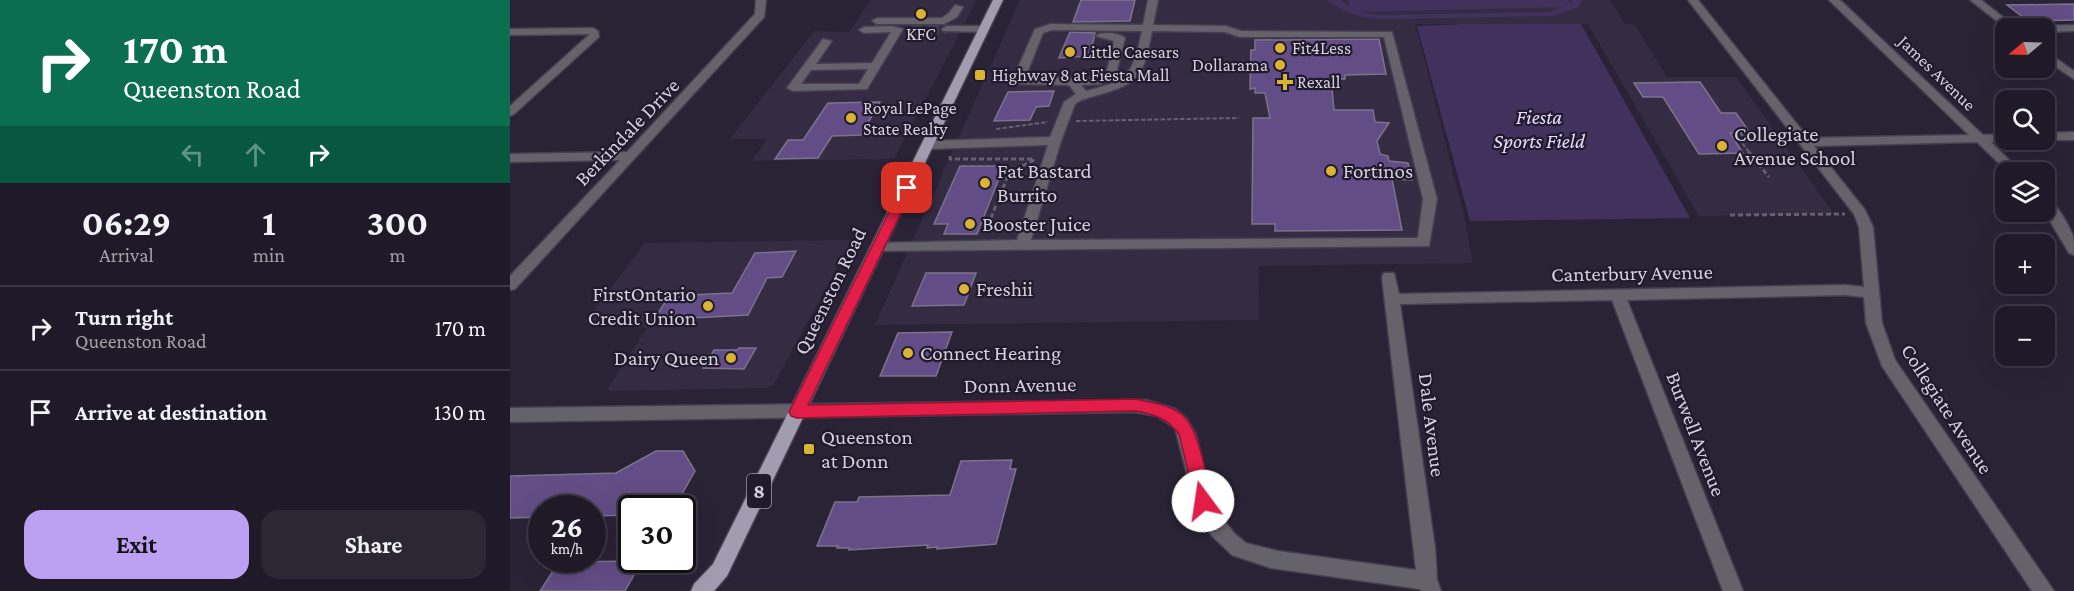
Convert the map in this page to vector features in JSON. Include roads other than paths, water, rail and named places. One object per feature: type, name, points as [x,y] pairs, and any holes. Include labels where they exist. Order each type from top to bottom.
[{"type":"main road","name":"Queenston Road","points":[[701,591],[720,570],[998,0]]},
{"type":"main road","name":"Queenston Road","points":[[720,570],[721,591]]},
{"type":"street","name":"Berkindale Drive","points":[[510,285],[629,156],[654,134],[760,15],[761,0]]},
{"type":"street","points":[[1023,246],[1028,223],[1070,102],[1083,95],[1121,84],[1132,77],[1148,28],[1154,0]]},
{"type":"street","name":"Collegiate Avenue","points":[[1694,0],[1860,213],[1866,227],[1874,323],[1888,362],[2044,591]]},
{"type":"street","name":"James Avenue","points":[[1834,0],[2004,162]]},
{"type":"street","points":[[1975,0],[1999,18]]},
{"type":"street","points":[[877,21],[944,21],[953,15],[958,7]]},
{"type":"street","points":[[877,248],[980,245],[1424,243],[1430,199],[1388,34],[1240,34],[1226,29],[1052,27],[1039,31],[1036,36],[1018,81],[1100,81],[1111,76],[1119,38],[1036,36]]},
{"type":"street","points":[[2055,29],[2074,28]]},
{"type":"street","points":[[827,41],[794,88],[863,87],[898,29]]},
{"type":"street","points":[[864,30],[912,29]]},
{"type":"street","points":[[946,29],[984,29]]},
{"type":"street","points":[[510,32],[593,31],[595,35],[510,112]]},
{"type":"street","points":[[2055,61],[2074,76]]},
{"type":"street","points":[[808,67],[876,66]]},
{"type":"street","points":[[1072,82],[1083,95]]},
{"type":"street","points":[[2055,137],[2074,136]]},
{"type":"street","points":[[1806,142],[1995,138]]},
{"type":"street","points":[[928,145],[1055,141]]},
{"type":"street","points":[[510,158],[629,156]]},
{"type":"street","points":[[2055,216],[2074,250]]},
{"type":"street","name":"Dale Avenue","points":[[1389,277],[1429,585]]},
{"type":"street","name":"Canterbury Avenue","points":[[1393,299],[1845,290],[1872,293]]},
{"type":"street","name":"Burwell Avenue","points":[[1617,294],[1733,591]]},
{"type":"street","name":"Donn Avenue","points":[[510,415],[1135,405],[1161,410],[1177,419],[1186,432],[1203,501],[1222,535],[1239,549],[1270,559],[1429,585]]},
{"type":"tunnel","points":[[912,29],[947,29]]},
{"type":"place","name":"KFC","points":[[921,14]]},
{"type":"place","name":"Fit4Less","points":[[1280,48]]},
{"type":"place","name":"Little Caesars","points":[[1070,52]]},
{"type":"place","name":"Dollarama","points":[[1280,65]]},
{"type":"place","name":"Highway 8 at Fiesta Mall","points":[[980,75]]},
{"type":"place","name":"Rexall","points":[[1285,82]]},
{"type":"place","name":"Royal LePage State Realty","points":[[851,118]]},
{"type":"place","name":"Collegiate Avenue School","points":[[1722,146]]},
{"type":"place","name":"Fortinos","points":[[1331,171]]},
{"type":"place","name":"Fat Bastard Burrito","points":[[985,183]]},
{"type":"place","name":"Booster Juice","points":[[970,224]]},
{"type":"place","name":"Freshii","points":[[964,289]]},
{"type":"place","name":"FirstOntario Credit Union","points":[[708,306]]},
{"type":"place","name":"Connect Hearing","points":[[908,353]]},
{"type":"place","name":"Dairy Queen","points":[[731,358]]},
{"type":"place","name":"Queenston at Donn","points":[[809,449]]},
{"type":"park label","name":"Fiesta Sports Field","points":[[1539,129]]}]
